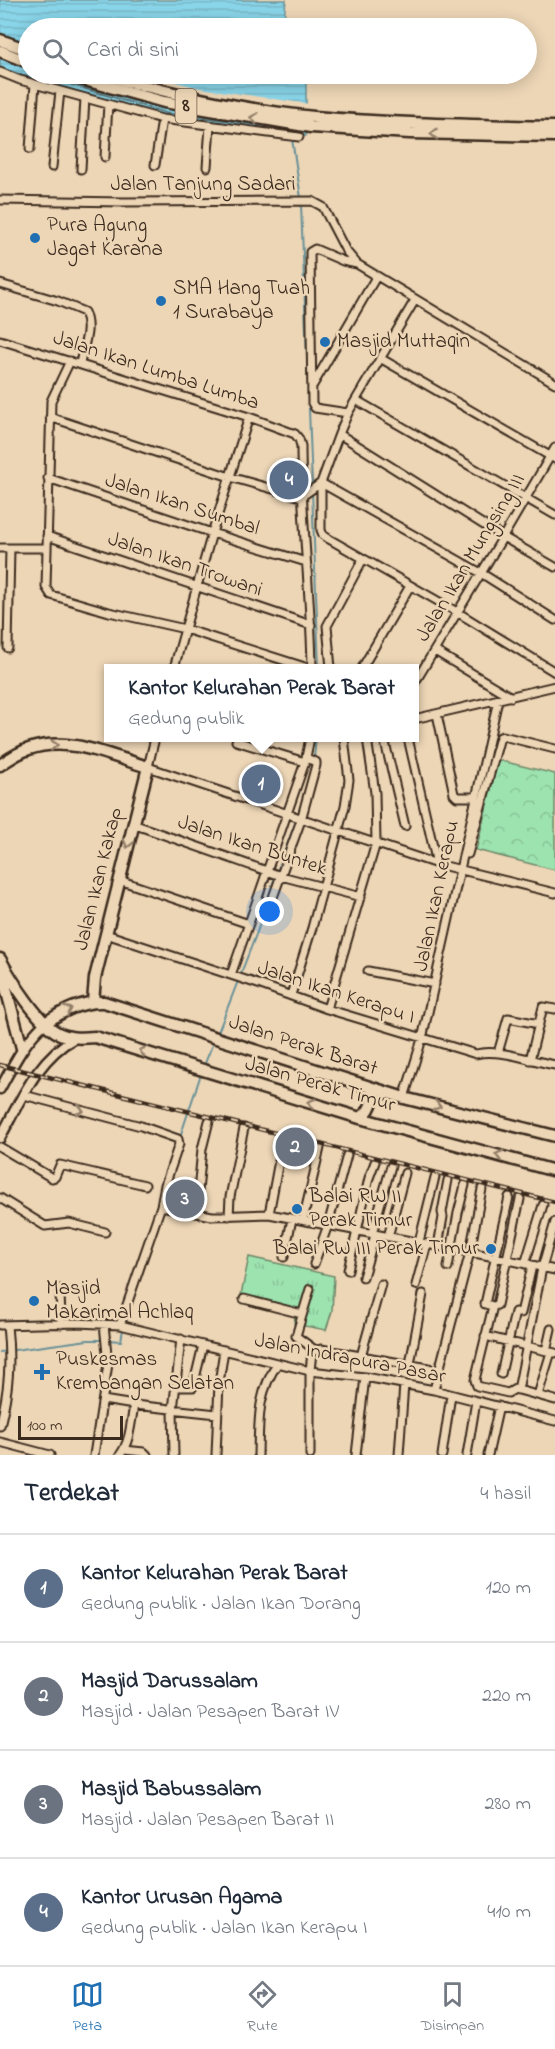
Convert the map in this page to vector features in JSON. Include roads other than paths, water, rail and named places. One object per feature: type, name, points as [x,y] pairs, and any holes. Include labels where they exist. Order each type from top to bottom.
[{"type":"highway","points":[[0,40],[18,46]]},
{"type":"highway","points":[[0,51],[18,58]]},
{"type":"highway","name":"8","points":[[99,84],[164,102],[410,134],[555,136]]},
{"type":"highway","name":"8","points":[[140,84],[312,122],[555,127]]},
{"type":"highway","points":[[0,765],[28,749],[46,744],[65,744],[148,767]]},
{"type":"highway","name":"Jalan Ikan Kakap","points":[[93,1002],[95,978],[148,767]]},
{"type":"highway","points":[[1,961],[45,1023],[57,1032],[75,1038]]},
{"type":"highway","points":[[1,961],[3,981],[22,1048]]},
{"type":"highway","points":[[45,1023],[80,1005],[93,1002]]},
{"type":"highway","name":"Jalan Perak Barat","points":[[93,1002],[104,1002],[404,1098],[555,1136]]},
{"type":"highway","name":"Jalan Perak Timur","points":[[75,1038],[95,1037],[360,1118],[555,1171]]},
{"type":"highway","points":[[360,1118],[367,1113],[372,1104],[373,1089]]},
{"type":"main road","points":[[0,1089],[22,1048],[33,1033],[45,1023]]},
{"type":"main road","points":[[0,1138],[47,1059],[58,1048],[75,1038]]},
{"type":"street","points":[[0,72],[18,78]]},
{"type":"street","points":[[30,149],[35,84],[162,119],[295,137]]},
{"type":"street","points":[[52,166],[60,91]]},
{"type":"street","points":[[81,169],[85,98]]},
{"type":"street","points":[[105,157],[108,104]]},
{"type":"street","points":[[155,165],[162,119]]},
{"type":"street","points":[[207,167],[210,126]]},
{"type":"street","name":"Jalan Tanjung Sadari","points":[[0,200],[312,201],[323,207],[346,250],[357,264],[555,383]]},
{"type":"street","points":[[348,413],[315,408],[312,404],[310,252],[315,249],[343,261],[357,264]]},
{"type":"street","points":[[312,387],[376,277]]},
{"type":"street","points":[[0,284],[58,301],[84,312],[89,329],[82,348],[80,364]]},
{"type":"street","points":[[415,300],[348,413],[339,434],[321,484],[321,530],[323,535],[457,612],[555,672]]},
{"type":"street","name":"Jalan Ikan Lumba Lumba","points":[[0,340],[249,417],[295,434],[302,446],[302,496]]},
{"type":"street","points":[[380,358],[553,458]]},
{"type":"street","points":[[70,361],[51,401],[46,587],[51,595],[109,612],[185,629],[294,664]]},
{"type":"street","points":[[356,400],[555,515]]},
{"type":"street","points":[[50,417],[230,477],[302,496],[321,484]]},
{"type":"street","points":[[175,664],[212,533],[249,417]]},
{"type":"street","points":[[339,434],[555,567]]},
{"type":"street","name":"Jalan Ikan Mungsing III","points":[[419,676],[526,498],[553,458],[555,448]]},
{"type":"street","name":"Jalan Ikan Sumbal","points":[[48,478],[306,562]]},
{"type":"street","points":[[321,484],[481,573],[555,620]]},
{"type":"street","points":[[302,496],[311,625],[310,664]]},
{"type":"street","name":"Jalan Ikan Trowani","points":[[47,536],[311,625]]},
{"type":"street","points":[[0,548],[47,548]]},
{"type":"street","points":[[8,648],[10,548]]},
{"type":"street","points":[[331,664],[327,626],[363,559]]},
{"type":"street","points":[[365,664],[410,586]]},
{"type":"street","points":[[435,651],[511,697]]},
{"type":"street","points":[[419,718],[555,686]]},
{"type":"street","name":"Jalan Ikan Kerapu","points":[[404,1098],[422,1039],[462,871],[475,797],[498,700]]},
{"type":"street","points":[[437,714],[454,794],[457,797],[475,797]]},
{"type":"street","points":[[462,871],[500,738],[503,736],[555,749]]},
{"type":"street","points":[[154,742],[148,767],[437,864],[555,892]]},
{"type":"street","points":[[240,742],[316,762],[300,819],[274,873],[268,910]]},
{"type":"street","name":"Jalan Ikan Kerapu I","points":[[309,742],[274,873],[249,924],[234,976],[327,1009],[476,1054],[498,1053],[555,1065]]},
{"type":"street","points":[[291,995],[312,928],[349,780],[344,742]]},
{"type":"street","points":[[327,1009],[376,843],[376,801],[368,742]]},
{"type":"street","points":[[385,742],[405,826]]},
{"type":"street","points":[[409,742],[437,864]]},
{"type":"street","name":"Jalan Ikan Buntek","points":[[133,824],[274,873],[361,897]]},
{"type":"street","points":[[119,880],[249,924]]},
{"type":"street","points":[[106,934],[234,976]]},
{"type":"street","points":[[368,971],[435,984]]},
{"type":"street","points":[[530,1060],[543,1006],[555,1009]]},
{"type":"street","points":[[498,1053],[508,1018],[539,1024]]},
{"type":"street","points":[[24,1095],[141,1126],[178,1140],[161,1206],[124,1326]]},
{"type":"street","points":[[195,1214],[202,1149],[209,1120]]},
{"type":"street","points":[[229,1216],[230,1197],[244,1128]]},
{"type":"street","points":[[269,1214],[283,1139]]},
{"type":"street","points":[[0,1147],[52,1178],[55,1177],[60,1165],[145,1185]]},
{"type":"street","points":[[303,1220],[320,1148]]},
{"type":"street","points":[[314,1264],[328,1225],[347,1155]]},
{"type":"street","points":[[348,1270],[369,1178],[375,1162]]},
{"type":"street","points":[[363,1277],[391,1166]]},
{"type":"street","points":[[388,1237],[405,1173]]},
{"type":"street","points":[[416,1285],[435,1177]]},
{"type":"street","points":[[438,1246],[443,1217],[441,1212],[448,1180]]},
{"type":"street","points":[[448,1267],[465,1185]]},
{"type":"street","points":[[434,1390],[470,1252],[482,1190]]},
{"type":"street","points":[[492,1306],[484,1304],[509,1197]]},
{"type":"street","points":[[0,1198],[45,1227],[69,1223],[105,1232]]},
{"type":"street","points":[[520,1199],[508,1260],[492,1306],[474,1377],[477,1386],[508,1394],[510,1390],[518,1390],[555,1400]]},
{"type":"street","points":[[501,1374],[515,1312],[521,1313],[528,1265],[543,1205]]},
{"type":"street","points":[[161,1206],[212,1216],[269,1214],[555,1270]]},
{"type":"street","points":[[284,1257],[292,1219]]},
{"type":"street","points":[[518,1390],[542,1268],[555,1222]]},
{"type":"street","points":[[361,1356],[381,1284]]},
{"type":"street","points":[[60,1288],[61,1324]]},
{"type":"street","points":[[310,1289],[296,1336],[315,1350]]},
{"type":"street","points":[[410,1364],[423,1294]]},
{"type":"street","points":[[244,1299],[302,1314]]},
{"type":"street","points":[[0,1426],[8,1389],[10,1354],[4,1325]]},
{"type":"street","name":"Jalan Indrapura Pasar","points":[[4,1325],[124,1326],[309,1371],[365,1377],[434,1390],[555,1421]]},
{"type":"street","points":[[94,1455],[108,1364],[105,1326]]},
{"type":"street","points":[[538,1395],[550,1352],[551,1329]]},
{"type":"street","points":[[485,1336],[550,1352]]},
{"type":"street","points":[[174,1455],[173,1410],[181,1339]]},
{"type":"street","points":[[177,1387],[193,1387],[203,1345]]},
{"type":"street","points":[[304,1455],[310,1455],[309,1371],[312,1352],[321,1349],[429,1368]]},
{"type":"street","points":[[216,1455],[217,1413],[224,1350]]},
{"type":"street","points":[[258,1455],[261,1399],[278,1363]]},
{"type":"street","points":[[356,1455],[365,1377]]},
{"type":"street","points":[[399,1455],[404,1384]]},
{"type":"street","points":[[442,1455],[452,1395]]},
{"type":"street","points":[[103,1400],[134,1406],[217,1413]]},
{"type":"street","points":[[466,1455],[476,1401]]},
{"type":"street","points":[[134,1406],[122,1452],[144,1452],[147,1455]]},
{"type":"street","points":[[488,1455],[499,1406]]},
{"type":"street","points":[[0,1442],[28,1452],[51,1455]]},
{"type":"water","points":[[0,0],[286,0],[284,18],[18,18],[18,74],[0,68]]},
{"type":"water","points":[[52,84],[306,84],[306,136],[165,119]]},
{"type":"waterway","points":[[292,139],[301,198]]},
{"type":"waterway","points":[[301,204],[312,486]]},
{"type":"waterway","points":[[312,491],[319,664]]},
{"type":"waterway","points":[[314,758],[316,742]]},
{"type":"waterway","points":[[217,1035],[257,932],[300,810]]},
{"type":"waterway","points":[[204,1066],[214,1040]]},
{"type":"waterway","points":[[180,1137],[201,1074]]},
{"type":"waterway","points":[[108,1340],[121,1341],[123,1329]]},
{"type":"waterway","points":[[0,1352],[103,1340]]},
{"type":"railway","points":[[0,1065],[555,1202]]},
{"type":"place","name":"Pura Agung Jagat Karana","points":[[35,238]]},
{"type":"place","name":"SMA Hang Tuah 1 Surabaya","points":[[161,301]]},
{"type":"place","name":"Masjid Muttaqin","points":[[325,342]]},
{"type":"place","name":"Kantor Urusan Agama","points":[[289,480]]},
{"type":"place","name":"Kantor Kelurahan Perak Barat","points":[[261,784]]},
{"type":"place","name":"Masjid Darussalam","points":[[295,1147]]},
{"type":"place","name":"Masjid Babussalam","points":[[185,1199]]},
{"type":"place","name":"Balai RW II Perak Timur","points":[[297,1209]]},
{"type":"place","name":"Balai RW III Perak Timur","points":[[491,1249]]},
{"type":"place","name":"Masjid Makarimal Achlaq","points":[[34,1301]]},
{"type":"place","name":"Puskesmas Krembangan Selatan","points":[[42,1372]]}]
